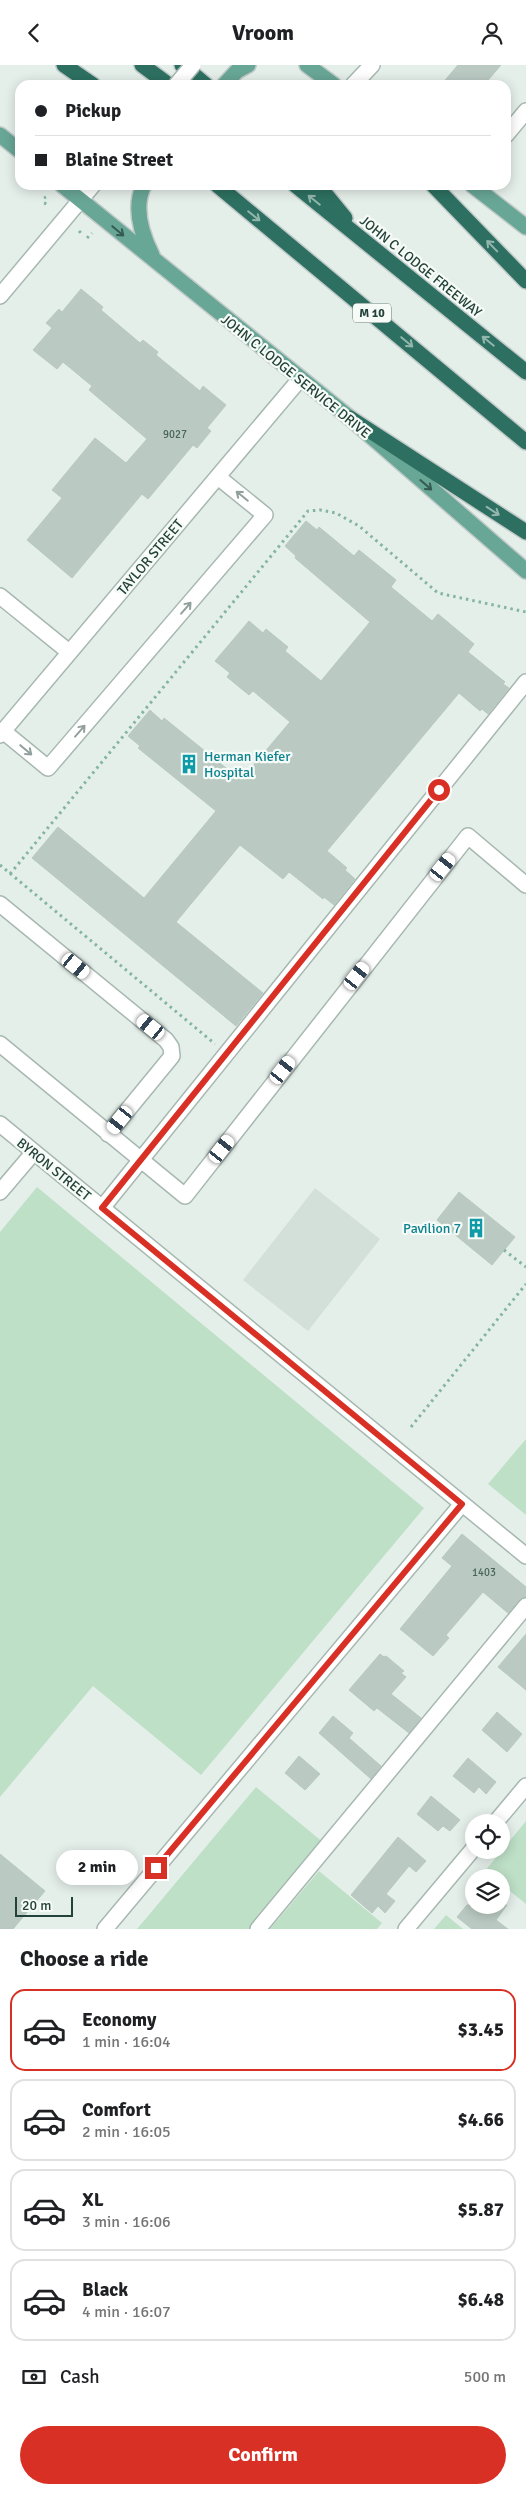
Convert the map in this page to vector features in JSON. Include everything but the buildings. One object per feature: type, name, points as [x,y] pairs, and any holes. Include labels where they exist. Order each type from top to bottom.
[{"type":"highway","points":[[64,65],[86,80]]},
{"type":"highway","points":[[142,65],[162,80]]},
{"type":"highway","points":[[182,65],[200,80]]},
{"type":"highway","name":"M 10","points":[[223,190],[526,442]]},
{"type":"highway","name":"JOHN C LODGE FREEWAY","points":[[301,190],[526,372]]},
{"type":"highway","points":[[322,190],[361,237]]},
{"type":"highway","points":[[438,190],[526,281]]},
{"type":"highway","points":[[350,418],[526,532]]},
{"type":"main road","points":[[229,80],[237,71],[248,65]]},
{"type":"main road","points":[[294,65],[309,67],[327,80]]},
{"type":"main road","points":[[0,135],[15,147]]},
{"type":"main road","name":"JOHN C LODGE SERVICE DRIVE","points":[[68,190],[350,418],[526,571]]},
{"type":"main road","points":[[142,190],[139,211],[142,235],[154,260]]},
{"type":"main road","points":[[478,190],[526,227]]},
{"type":"street","points":[[180,80],[193,65]]},
{"type":"street","points":[[358,80],[372,65]]},
{"type":"street","points":[[511,129],[526,111]]},
{"type":"street","points":[[0,296],[89,190]]},
{"type":"street","name":"TAYLOR STREET","points":[[2,733],[300,379]]},
{"type":"street","points":[[2,733],[48,768],[265,515],[218,477]]},
{"type":"street","points":[[0,596],[70,652]]},
{"type":"street","points":[[102,1208],[526,682]]},
{"type":"street","points":[[0,1044],[140,1161],[185,1196],[468,836],[526,885]]},
{"type":"street","points":[[0,904],[166,1040],[171,1047],[172,1056],[108,1134]]},
{"type":"street","name":"BYRON STREET","points":[[0,1124],[526,1556]]},
{"type":"street","points":[[0,1191],[34,1152]]},
{"type":"street","points":[[105,1929],[462,1504]]},
{"type":"street","points":[[258,1929],[526,1606]]},
{"type":"street","points":[[502,1814],[526,1785]]},
{"type":"street","points":[[406,1929],[465,1859]]},
{"type":"path","points":[[79,231],[83,235]]},
{"type":"path","points":[[88,238],[92,233]]},
{"type":"path","points":[[10,874],[308,511],[320,510],[336,513],[359,526],[438,593],[526,612]]},
{"type":"path","points":[[0,865],[222,1049]]},
{"type":"path","points":[[504,1250],[526,1267]]},
{"type":"path","points":[[411,1427],[526,1284]]},
{"type":"shaded area","points":[[315,1188],[380,1239],[308,1331],[243,1280]]},
{"type":"green space","points":[[37,1187],[424,1508],[201,1775],[93,1686],[0,1797],[0,1232]]},
{"type":"green space","points":[[526,1439],[526,1515],[488,1484]]},
{"type":"green space","points":[[256,1787],[324,1843],[252,1929],[137,1929]]},
{"type":"green space","points":[[526,1821],[526,1904],[510,1891],[510,1869],[487,1869],[495,1859],[510,1859],[510,1841]]},
{"type":"green space","points":[[319,1871],[382,1923],[377,1929],[270,1929]]},
{"type":"green space","points":[[446,1915],[463,1929],[434,1929]]},
{"type":"place","name":"Herman Kiefer Hospital","points":[[189,764]]},
{"type":"place","name":"Pavilion 7","points":[[476,1228]]},
{"type":"route","points":[[156,1868],[462,1504],[102,1208],[439,790]]}]
